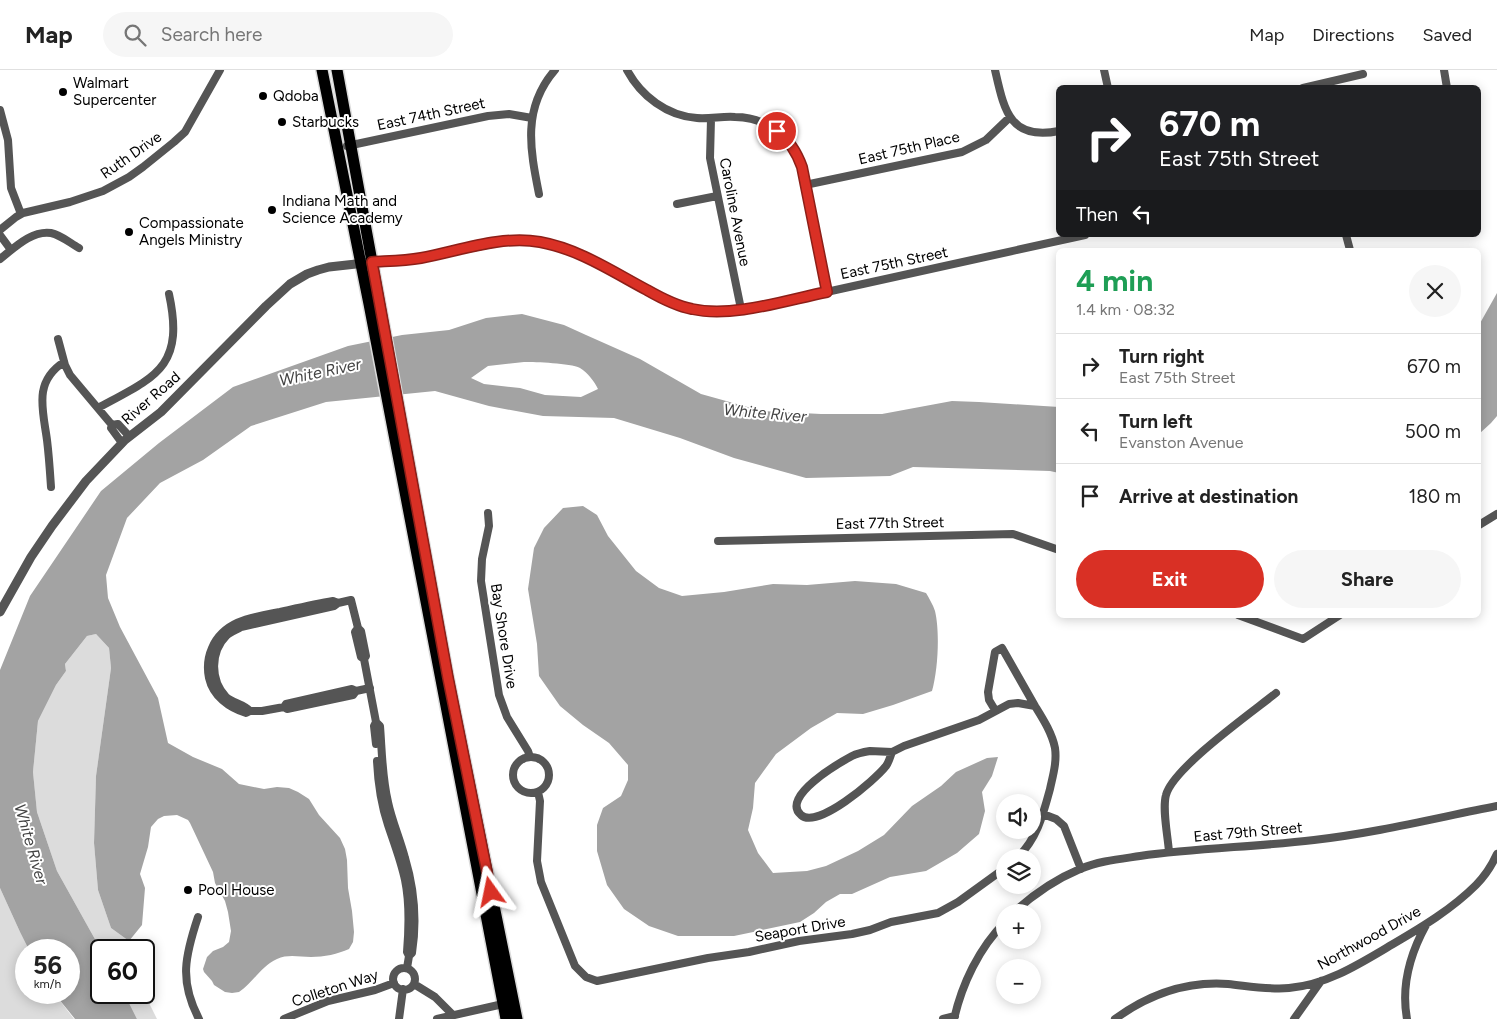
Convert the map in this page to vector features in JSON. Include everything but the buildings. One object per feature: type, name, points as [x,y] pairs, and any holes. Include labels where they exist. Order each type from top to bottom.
[{"type":"main road","points":[[322,70],[337,148],[340,153],[366,262],[506,1019]]},
{"type":"main road","points":[[337,70],[370,248],[366,262]]},
{"type":"main road","points":[[409,490],[518,1019]]},
{"type":"street","name":"Ruth Drive","points":[[21,214],[94,195],[114,186],[143,167],[185,132],[220,70]]},
{"type":"street","points":[[539,194],[530,145],[532,118],[538,97],[555,70]]},
{"type":"street","points":[[627,70],[643,93],[659,106],[672,112],[687,117],[711,119],[751,118],[775,129],[786,139],[802,167],[827,292]]},
{"type":"street","points":[[995,70],[1003,104],[1010,117],[1019,126],[1030,131],[1042,133],[1056,131]]},
{"type":"street","points":[[1104,70],[1107,85]]},
{"type":"street","points":[[1444,70],[1446,85]]},
{"type":"street","points":[[1317,85],[1363,74]]},
{"type":"street","points":[[0,110],[9,144],[11,188],[21,214],[0,230]]},
{"type":"street","name":"East 74th Street","points":[[337,148],[488,116],[509,114],[532,118]]},
{"type":"street","name":"East 75th Place","points":[[805,186],[962,152],[986,140],[1010,117]]},
{"type":"street","name":"Caroline Avenue","points":[[711,119],[710,158],[741,309]]},
{"type":"street","points":[[677,204],[717,196]]},
{"type":"street","points":[[0,259],[28,239],[48,233],[61,237],[79,248]]},
{"type":"street","points":[[0,235],[9,252]]},
{"type":"street","name":"East 75th Street","points":[[366,262],[417,259],[517,240],[536,242],[559,246],[576,253],[680,306],[710,312],[741,309],[827,292],[1076,237]]},
{"type":"street","points":[[0,244],[9,252]]},
{"type":"street","name":"River Road","points":[[0,612],[31,557],[52,526],[86,481],[125,440],[161,412],[290,284],[307,274],[323,269],[366,262]]},
{"type":"street","points":[[98,408],[147,381],[159,370],[165,361],[172,345],[174,333],[169,294]]},
{"type":"street","points":[[58,339],[64,362],[72,378],[112,425],[118,424],[125,440]]},
{"type":"street","points":[[51,487],[42,399],[43,389],[53,370],[64,362]]},
{"type":"street","name":"Bay Shore Drive","points":[[488,513],[490,526],[482,559],[481,581],[499,695],[507,717],[530,757],[541,760],[549,771],[548,782],[538,792]]},
{"type":"street","points":[[1481,524],[1497,514]]},
{"type":"street","name":"East 77th Street","points":[[718,541],[1013,534],[1056,549]]},
{"type":"street","points":[[370,688],[356,691],[352,689],[286,704],[284,707],[246,713],[226,704],[214,689],[209,660],[212,647],[219,636],[238,622],[333,601],[338,603],[351,600],[358,628],[361,631],[366,656],[364,659],[370,688],[376,722],[374,726],[380,795],[387,823],[400,858],[406,884],[409,906],[407,952],[409,956],[407,968]]},
{"type":"street","points":[[1246,618],[1303,639],[1335,618]]},
{"type":"street","points":[[995,710],[989,698],[989,685],[995,652],[1002,648],[1051,736],[1055,748],[1056,760],[1043,814],[1039,827],[1025,849]]},
{"type":"street","points":[[1169,852],[1165,804],[1170,784],[1204,750],[1276,694]]},
{"type":"street","points":[[892,752],[889,762],[879,774],[853,797],[824,814],[810,818],[804,817],[799,813],[796,804],[799,796],[823,774],[853,756],[870,751],[892,752],[979,720],[1009,704],[1018,703],[1035,706]]},
{"type":"street","points":[[530,757],[522,760],[516,766],[513,772],[514,781],[518,788],[524,792],[538,792]]},
{"type":"street","name":"Seaport Drive","points":[[538,792],[540,801],[539,877],[575,966],[586,977],[597,981],[799,941],[858,933],[891,922],[938,913],[958,902],[996,875]]},
{"type":"street","name":"East 79th Street","points":[[1024,904],[1041,890],[1064,876],[1081,869],[1119,860],[1169,852],[1281,844],[1342,836],[1497,806]]},
{"type":"street","points":[[1043,814],[1056,819],[1064,826],[1081,869]]},
{"type":"street","name":"Northwood Drive","points":[[1115,1019],[1150,998],[1194,985],[1222,984],[1280,988],[1298,987],[1332,977],[1427,924],[1477,884],[1497,854]]},
{"type":"street","points":[[198,917],[188,950],[185,971],[187,987],[199,1019]]},
{"type":"street","points":[[1407,1019],[1405,995],[1407,972],[1427,924]]},
{"type":"street","points":[[944,1019],[954,1018],[963,989],[973,967],[986,945],[996,933]]},
{"type":"street","points":[[401,968],[407,968],[415,976],[414,984],[410,988],[403,990],[397,987],[393,978],[395,973],[401,968]]},
{"type":"street","points":[[1294,1019],[1321,981]]},
{"type":"street","name":"Colleton Way","points":[[284,1019],[328,1001],[380,989],[394,983]]},
{"type":"street","points":[[414,984],[435,997],[453,1016]]},
{"type":"street","points":[[399,1019],[403,990]]},
{"type":"street","points":[[437,1019],[503,1004]]},
{"type":"shaded area","points":[[96,634],[109,648],[111,668],[96,776],[94,843],[98,890],[111,928],[126,939],[95,939],[57,871],[37,812],[33,772],[38,721],[56,685],[66,671],[65,664],[87,636]]},
{"type":"shaded area","points":[[0,888],[24,939],[15,939],[15,1004],[62,1004],[74,1019],[0,1019]]},
{"type":"shaded area","points":[[130,1004],[150,1004],[157,1019],[137,1019]]},
{"type":"water","points":[[1497,293],[1497,416],[1481,432],[1481,321]]},
{"type":"water","name":"White River","points":[[522,314],[564,325],[640,359],[701,394],[762,411],[821,414],[882,414],[952,401],[1056,407],[1056,472],[913,467],[890,476],[806,478],[734,458],[680,438],[614,418],[543,416],[489,406],[435,391],[326,402],[251,426],[203,460],[160,483],[127,518],[106,575],[108,598],[120,627],[158,698],[168,743],[193,757],[222,769],[239,784],[264,789],[289,788],[298,792],[309,799],[319,815],[340,838],[347,860],[348,888],[354,932],[353,942],[349,949],[331,955],[281,957],[266,966],[239,992],[225,992],[214,985],[203,969],[207,957],[213,951],[229,942],[231,931],[228,912],[225,901],[215,883],[213,872],[190,823],[188,820],[177,815],[164,816],[158,819],[151,827],[148,847],[140,874],[145,888],[142,925],[131,939],[126,939],[111,928],[98,890],[94,843],[96,776],[111,668],[109,648],[96,634],[87,636],[65,664],[66,671],[56,685],[38,721],[33,772],[37,812],[57,871],[95,939],[90,939],[90,1004],[130,1004],[137,1019],[75,1019],[63,1004],[80,1004],[80,939],[24,939],[0,888],[0,670],[30,596],[101,491],[159,443],[233,387],[348,346],[402,335],[449,330],[486,318]],"holes":[[[524,362],[575,366],[586,372],[598,389],[581,397],[545,395],[520,388],[484,384],[471,378],[488,366]]]},
{"type":"water","points":[[583,506],[597,515],[608,536],[636,571],[659,588],[682,596],[724,592],[773,584],[807,585],[855,581],[896,584],[926,593],[931,602],[937,620],[938,640],[936,673],[932,691],[863,714],[837,713],[811,728],[776,754],[755,783],[753,808],[748,830],[758,853],[773,873],[807,871],[826,866],[858,851],[884,835],[912,806],[941,786],[956,772],[987,758],[998,757],[992,776],[982,792],[985,811],[979,834],[957,853],[926,871],[890,877],[852,894],[840,894],[800,922],[734,936],[678,936],[649,926],[624,909],[607,885],[597,851],[597,825],[603,808],[621,796],[628,780],[628,765],[609,743],[560,706],[539,676],[537,644],[528,589],[534,548],[544,528],[563,508]]},
{"type":"place","name":"Walmart Supercenter","points":[[63,92]]},
{"type":"place","name":"Qdoba","points":[[263,96]]},
{"type":"place","name":"Starbucks","points":[[282,122]]},
{"type":"place","name":"Indiana Math and Science Academy","points":[[272,210]]},
{"type":"place","name":"Compassionate Angels Ministry","points":[[129,232]]},
{"type":"place","name":"Pool House","points":[[188,890]]},
{"type":"route","points":[[491,892],[448,678],[372,262],[412,260],[492,243],[517,240],[542,242],[567,249],[663,299],[693,310],[710,312],[730,311],[827,292],[802,167],[793,148],[777,131]]}]
